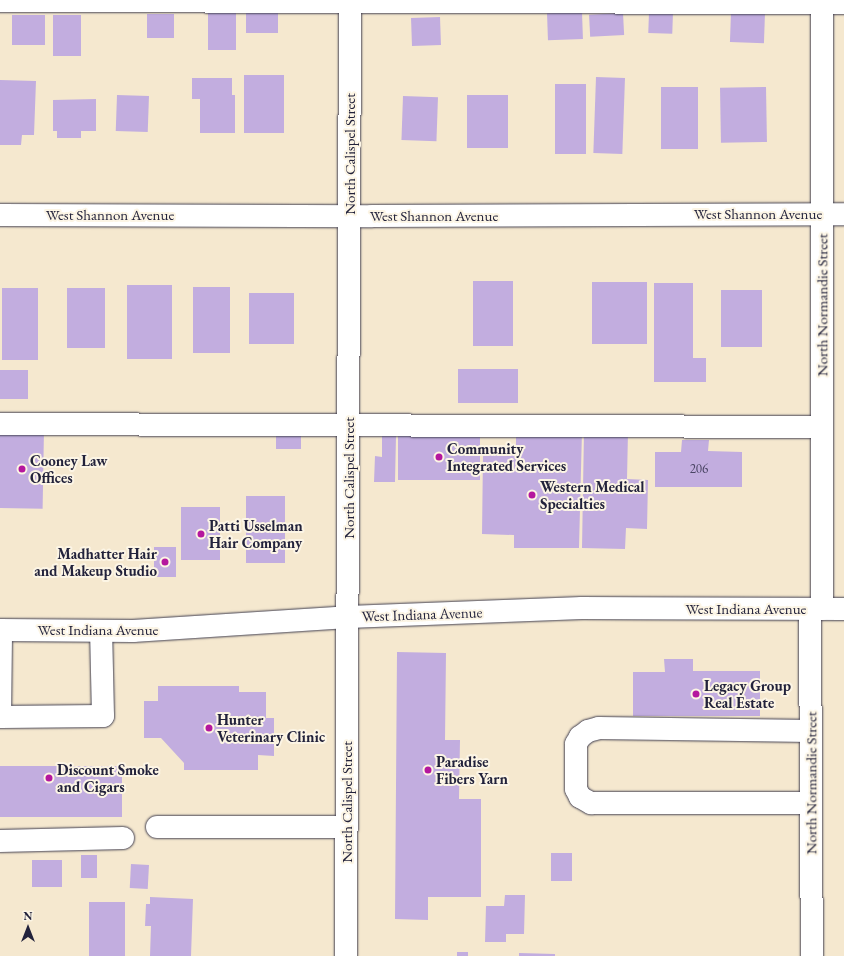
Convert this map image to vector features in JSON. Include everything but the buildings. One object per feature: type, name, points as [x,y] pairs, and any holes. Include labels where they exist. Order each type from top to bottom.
[{"type":"street","points":[[0,1],[822,1],[844,3]]},
{"type":"street","name":"North Calispel Street","points":[[346,956],[350,1]]},
{"type":"street","name":"North Normandie Street","points":[[812,956],[811,731],[822,427],[822,1]]},
{"type":"street","name":"West Shannon Avenue","points":[[0,215],[350,216],[844,214]]},
{"type":"street","points":[[0,424],[822,427]]},
{"type":"street","name":"West Indiana Avenue","points":[[0,630],[133,632],[348,617],[582,608],[844,609]]},
{"type":"street","points":[[0,630],[1,717],[103,716],[101,631]]},
{"type":"street","points":[[811,731],[598,728],[588,730],[580,737],[576,744],[576,789],[580,798],[591,802],[811,803]]},
{"type":"street","points":[[157,827],[347,827]]},
{"type":"street","points":[[0,840],[123,838]]},
{"type":"place","name":"Community Integrated Services","points":[[439,457]]},
{"type":"place","name":"Cooney Law Offices","points":[[22,469]]},
{"type":"place","name":"Western Medical Specialties","points":[[532,495]]},
{"type":"place","name":"Patti Usselman Hair Company","points":[[201,534]]},
{"type":"place","name":"Madhatter Hair and Makeup Studio","points":[[165,562]]},
{"type":"place","name":"Legacy Group Real Estate","points":[[696,694]]},
{"type":"place","name":"Hunter Veterinary Clinic","points":[[209,728]]},
{"type":"place","name":"Paradise Fibers Yarn","points":[[428,770]]},
{"type":"place","name":"Discount Smoke and Cigars","points":[[49,778]]}]
